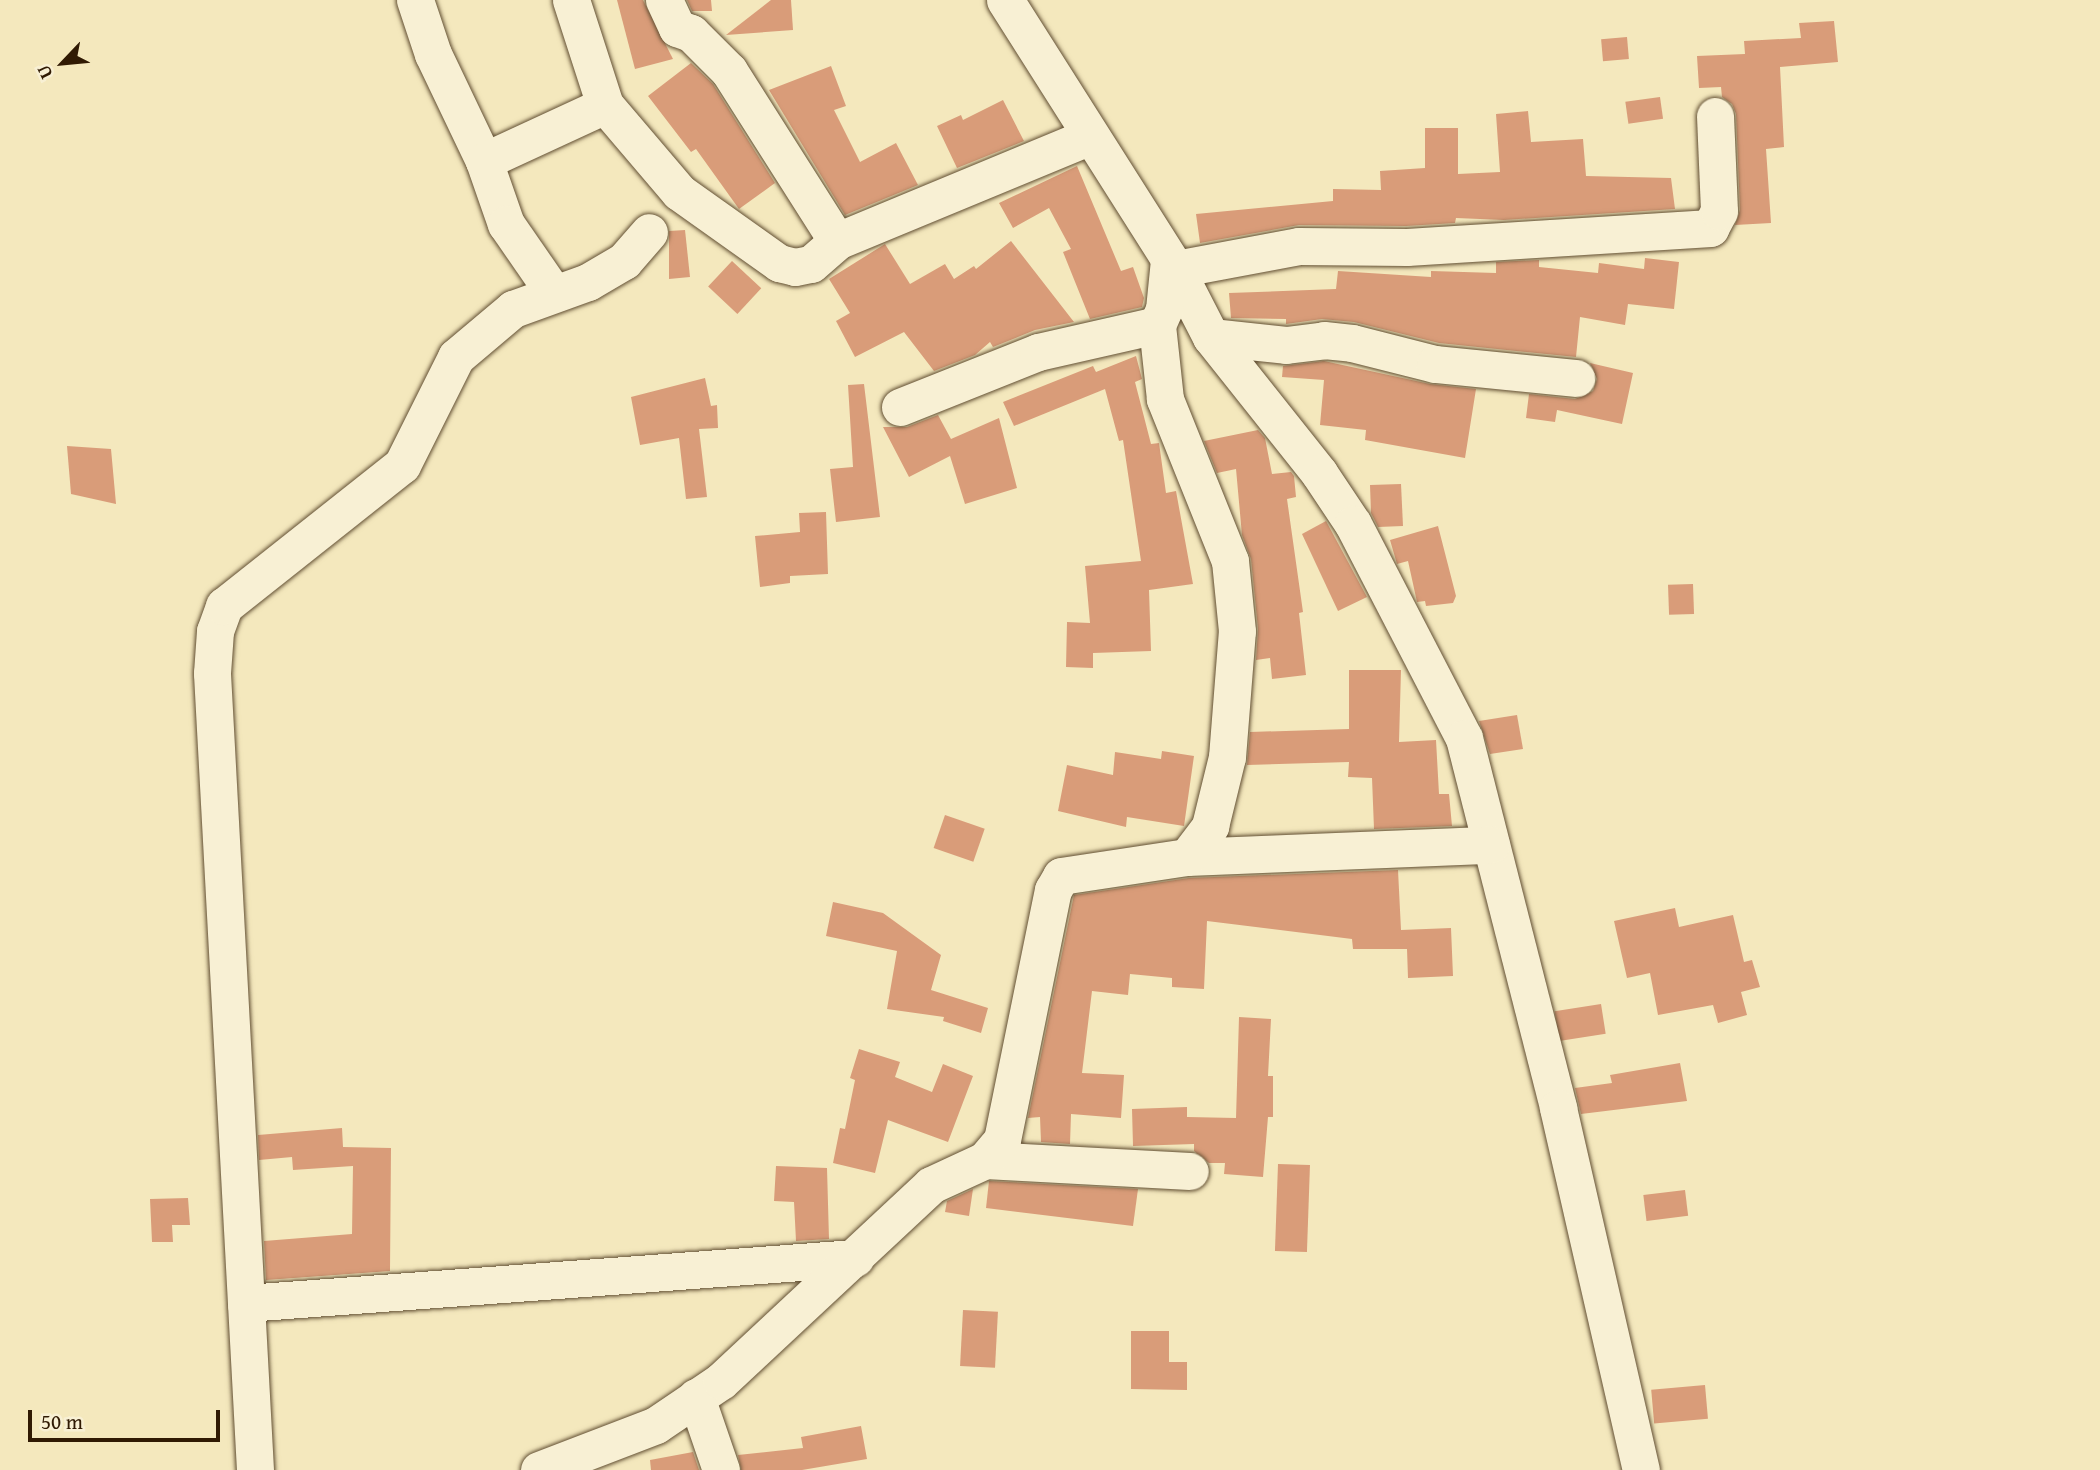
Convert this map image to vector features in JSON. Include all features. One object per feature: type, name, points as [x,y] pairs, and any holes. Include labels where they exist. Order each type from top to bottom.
[{"type":"street","points":[[415,0],[433,54],[484,161],[506,224],[553,292]]},
{"type":"street","points":[[571,0],[605,105],[679,192],[779,263],[795,267],[811,264],[837,242],[1090,136]]},
{"type":"street","points":[[664,0],[677,28],[691,33],[729,71],[837,242]]},
{"type":"street","points":[[1006,0],[1172,265],[1211,337],[1319,473],[1353,524],[1464,738],[1558,1108],[1641,1470]]},
{"type":"street","points":[[484,161],[605,105]]},
{"type":"street","points":[[1172,265],[1299,246],[1407,247],[1710,228],[1719,211],[1715,116]]},
{"type":"street","points":[[255,1470],[212,673],[215,631],[225,606],[401,465],[456,357],[513,309],[553,292],[588,282],[624,261],[649,232]]},
{"type":"street","points":[[1172,265],[1164,309],[1157,325],[1165,399],[1230,561],[1237,631],[1227,758],[1210,827],[1187,857]]},
{"type":"street","points":[[900,407],[1038,352],[1157,325]]},
{"type":"street","points":[[1211,337],[1286,345],[1324,340],[1352,342],[1434,364],[1576,378]]},
{"type":"street","points":[[539,1470],[656,1425],[696,1398],[783,1328],[932,1185],[985,1160],[1002,1140],[1053,890],[1062,876],[1187,857],[1491,845]]},
{"type":"street","points":[[985,1160],[1190,1171]]},
{"type":"street","points":[[246,1303],[855,1258]]},
{"type":"street","points":[[696,1398],[721,1470]]},
{"type":"building","points":[[617,0],[643,0],[673,59],[635,69]]},
{"type":"building","points":[[687,0],[711,0],[712,11],[692,11]]},
{"type":"building","points":[[771,0],[791,0],[793,30],[726,35]]},
{"type":"building","points":[[1834,21],[1838,62],[1780,67],[1784,147],[1766,149],[1771,223],[1735,225],[1740,210],[1736,114],[1732,104],[1722,97],[1721,87],[1699,88],[1697,56],[1745,54],[1744,41],[1801,38],[1799,23]]},
{"type":"building","points":[[1627,37],[1629,59],[1603,61],[1601,39]]},
{"type":"building","points":[[691,63],[713,84],[775,183],[739,209],[696,149],[691,152],[648,96]]},
{"type":"building","points":[[831,66],[846,106],[834,110],[860,162],[896,143],[918,185],[845,215],[769,90]]},
{"type":"building","points":[[1660,97],[1663,119],[1628,124],[1625,102]]},
{"type":"building","points":[[1003,100],[1024,141],[957,168],[937,126],[961,115],[963,120]]},
{"type":"building","points":[[1528,111],[1531,142],[1583,139],[1586,176],[1671,178],[1675,209],[1504,220],[1456,218],[1455,223],[1406,226],[1299,225],[1200,243],[1196,214],[1333,201],[1333,189],[1381,190],[1380,171],[1425,168],[1425,128],[1458,128],[1458,174],[1500,172],[1496,114]]},
{"type":"building","points":[[1077,166],[1121,271],[1133,267],[1144,298],[1142,307],[1090,319],[1063,252],[1071,249],[1049,208],[1013,228],[999,203]]},
{"type":"building","points":[[685,230],[690,277],[669,279],[669,231]]},
{"type":"building","points":[[1011,241],[1074,322],[1035,330],[993,347],[990,342],[975,355],[934,371],[904,332],[855,357],[836,321],[850,313],[829,279],[885,244],[910,284],[945,264],[954,279],[974,266],[976,269]]},
{"type":"building","points":[[1645,258],[1679,262],[1674,309],[1628,304],[1625,325],[1580,317],[1576,357],[1439,343],[1354,322],[1322,319],[1286,324],[1286,319],[1231,318],[1229,293],[1336,289],[1338,271],[1431,277],[1431,271],[1496,273],[1496,262],[1539,260],[1539,267],[1598,273],[1599,263],[1644,269]]},
{"type":"building","points":[[732,261],[761,288],[737,314],[708,287]]},
{"type":"building","points":[[1136,356],[1142,379],[1135,382],[1151,444],[1159,443],[1166,493],[1176,491],[1193,584],[1149,590],[1151,651],[1093,653],[1093,668],[1066,667],[1067,622],[1090,623],[1085,566],[1141,561],[1123,440],[1119,441],[1105,389],[1014,426],[1003,402],[1093,366],[1096,372]]},
{"type":"building","points":[[1324,361],[1430,384],[1476,389],[1465,458],[1365,440],[1366,430],[1320,425],[1324,380],[1282,377],[1283,366]]},
{"type":"building","points":[[1590,363],[1633,373],[1622,424],[1557,410],[1555,422],[1526,418],[1529,394],[1575,399],[1593,391],[1597,379]]},
{"type":"building","points":[[705,378],[711,406],[717,405],[718,428],[699,429],[707,497],[686,499],[679,438],[640,445],[631,397]]},
{"type":"building","points":[[864,384],[880,517],[836,522],[830,469],[853,467],[848,385]]},
{"type":"building","points":[[938,415],[951,439],[999,418],[1017,488],[965,504],[950,456],[909,477],[883,427],[907,427]]},
{"type":"building","points":[[1258,430],[1265,438],[1272,474],[1291,472],[1294,476],[1296,497],[1287,499],[1303,612],[1299,613],[1306,675],[1272,679],[1270,658],[1256,660],[1258,629],[1251,559],[1242,535],[1236,469],[1217,473],[1204,441]]},
{"type":"building","points":[[67,446],[111,449],[116,504],[71,494]]},
{"type":"building","points":[[1401,484],[1403,526],[1378,527],[1371,513],[1370,485]]},
{"type":"building","points":[[826,512],[828,574],[790,576],[790,583],[760,587],[755,536],[800,532],[799,513]]},
{"type":"building","points":[[1326,521],[1367,597],[1338,611],[1302,534]]},
{"type":"building","points":[[1438,526],[1456,596],[1453,603],[1426,606],[1425,601],[1417,602],[1408,561],[1397,564],[1390,540]]},
{"type":"building","points":[[1693,584],[1694,614],[1669,615],[1668,585]]},
{"type":"building","points":[[1349,670],[1401,670],[1399,742],[1436,740],[1439,794],[1449,794],[1452,826],[1374,829],[1372,778],[1348,777],[1349,762],[1247,765],[1250,732],[1349,729]]},
{"type":"building","points":[[1517,715],[1523,749],[1490,754],[1479,721]]},
{"type":"building","points":[[1162,751],[1194,756],[1184,826],[1127,817],[1126,827],[1058,811],[1067,765],[1113,775],[1115,752],[1161,759]]},
{"type":"building","points":[[945,815],[985,829],[973,862],[934,848]]},
{"type":"building","points":[[1398,870],[1401,930],[1451,928],[1453,976],[1408,978],[1407,949],[1353,949],[1352,939],[1207,921],[1204,989],[1172,987],[1172,978],[1130,974],[1128,995],[1092,991],[1082,1073],[1124,1075],[1121,1118],[1071,1114],[1070,1144],[1041,1142],[1040,1117],[1028,1118],[1074,895],[1189,878]]},
{"type":"building","points":[[833,902],[883,913],[941,955],[931,990],[988,1008],[981,1033],[943,1021],[944,1017],[887,1009],[897,951],[826,936]]},
{"type":"building","points":[[1675,908],[1679,927],[1733,915],[1744,962],[1752,960],[1760,987],[1741,992],[1747,1015],[1718,1023],[1713,1005],[1658,1015],[1650,973],[1627,978],[1614,921]]},
{"type":"building","points":[[1601,1004],[1606,1034],[1559,1041],[1555,1011]]},
{"type":"building","points":[[1239,1017],[1271,1019],[1268,1076],[1273,1076],[1273,1117],[1268,1117],[1263,1177],[1224,1174],[1225,1163],[1209,1163],[1194,1151],[1194,1144],[1133,1146],[1132,1109],[1187,1107],[1187,1117],[1236,1118]]},
{"type":"building","points":[[859,1049],[900,1062],[895,1077],[932,1092],[943,1064],[973,1076],[948,1142],[888,1120],[875,1173],[833,1163],[840,1128],[845,1129],[855,1080],[850,1078]]},
{"type":"building","points":[[1680,1063],[1687,1101],[1581,1114],[1575,1088],[1612,1083],[1610,1075]]},
{"type":"building","points":[[342,1128],[343,1147],[391,1148],[390,1271],[266,1280],[264,1241],[352,1234],[353,1166],[293,1170],[292,1157],[259,1160],[258,1135]]},
{"type":"building","points":[[1278,1164],[1310,1165],[1307,1252],[1275,1251]]},
{"type":"building","points":[[776,1166],[827,1168],[829,1239],[796,1241],[794,1202],[774,1201]]},
{"type":"building","points":[[989,1181],[1138,1189],[1133,1226],[986,1208]]},
{"type":"building","points":[[973,1189],[969,1216],[945,1212],[947,1201]]},
{"type":"building","points":[[1685,1190],[1688,1216],[1646,1221],[1643,1195]]},
{"type":"building","points":[[188,1198],[190,1225],[172,1225],[173,1242],[152,1242],[150,1199]]},
{"type":"building","points":[[963,1310],[998,1312],[995,1368],[960,1366]]},
{"type":"building","points":[[1131,1331],[1169,1331],[1169,1362],[1187,1362],[1187,1390],[1131,1389]]},
{"type":"building","points":[[1705,1385],[1708,1419],[1654,1424],[1651,1390]]},
{"type":"building","points":[[861,1426],[867,1459],[802,1470],[741,1470],[738,1455],[803,1448],[801,1437]]},
{"type":"building","points":[[693,1452],[699,1470],[651,1470],[650,1460]]}]
